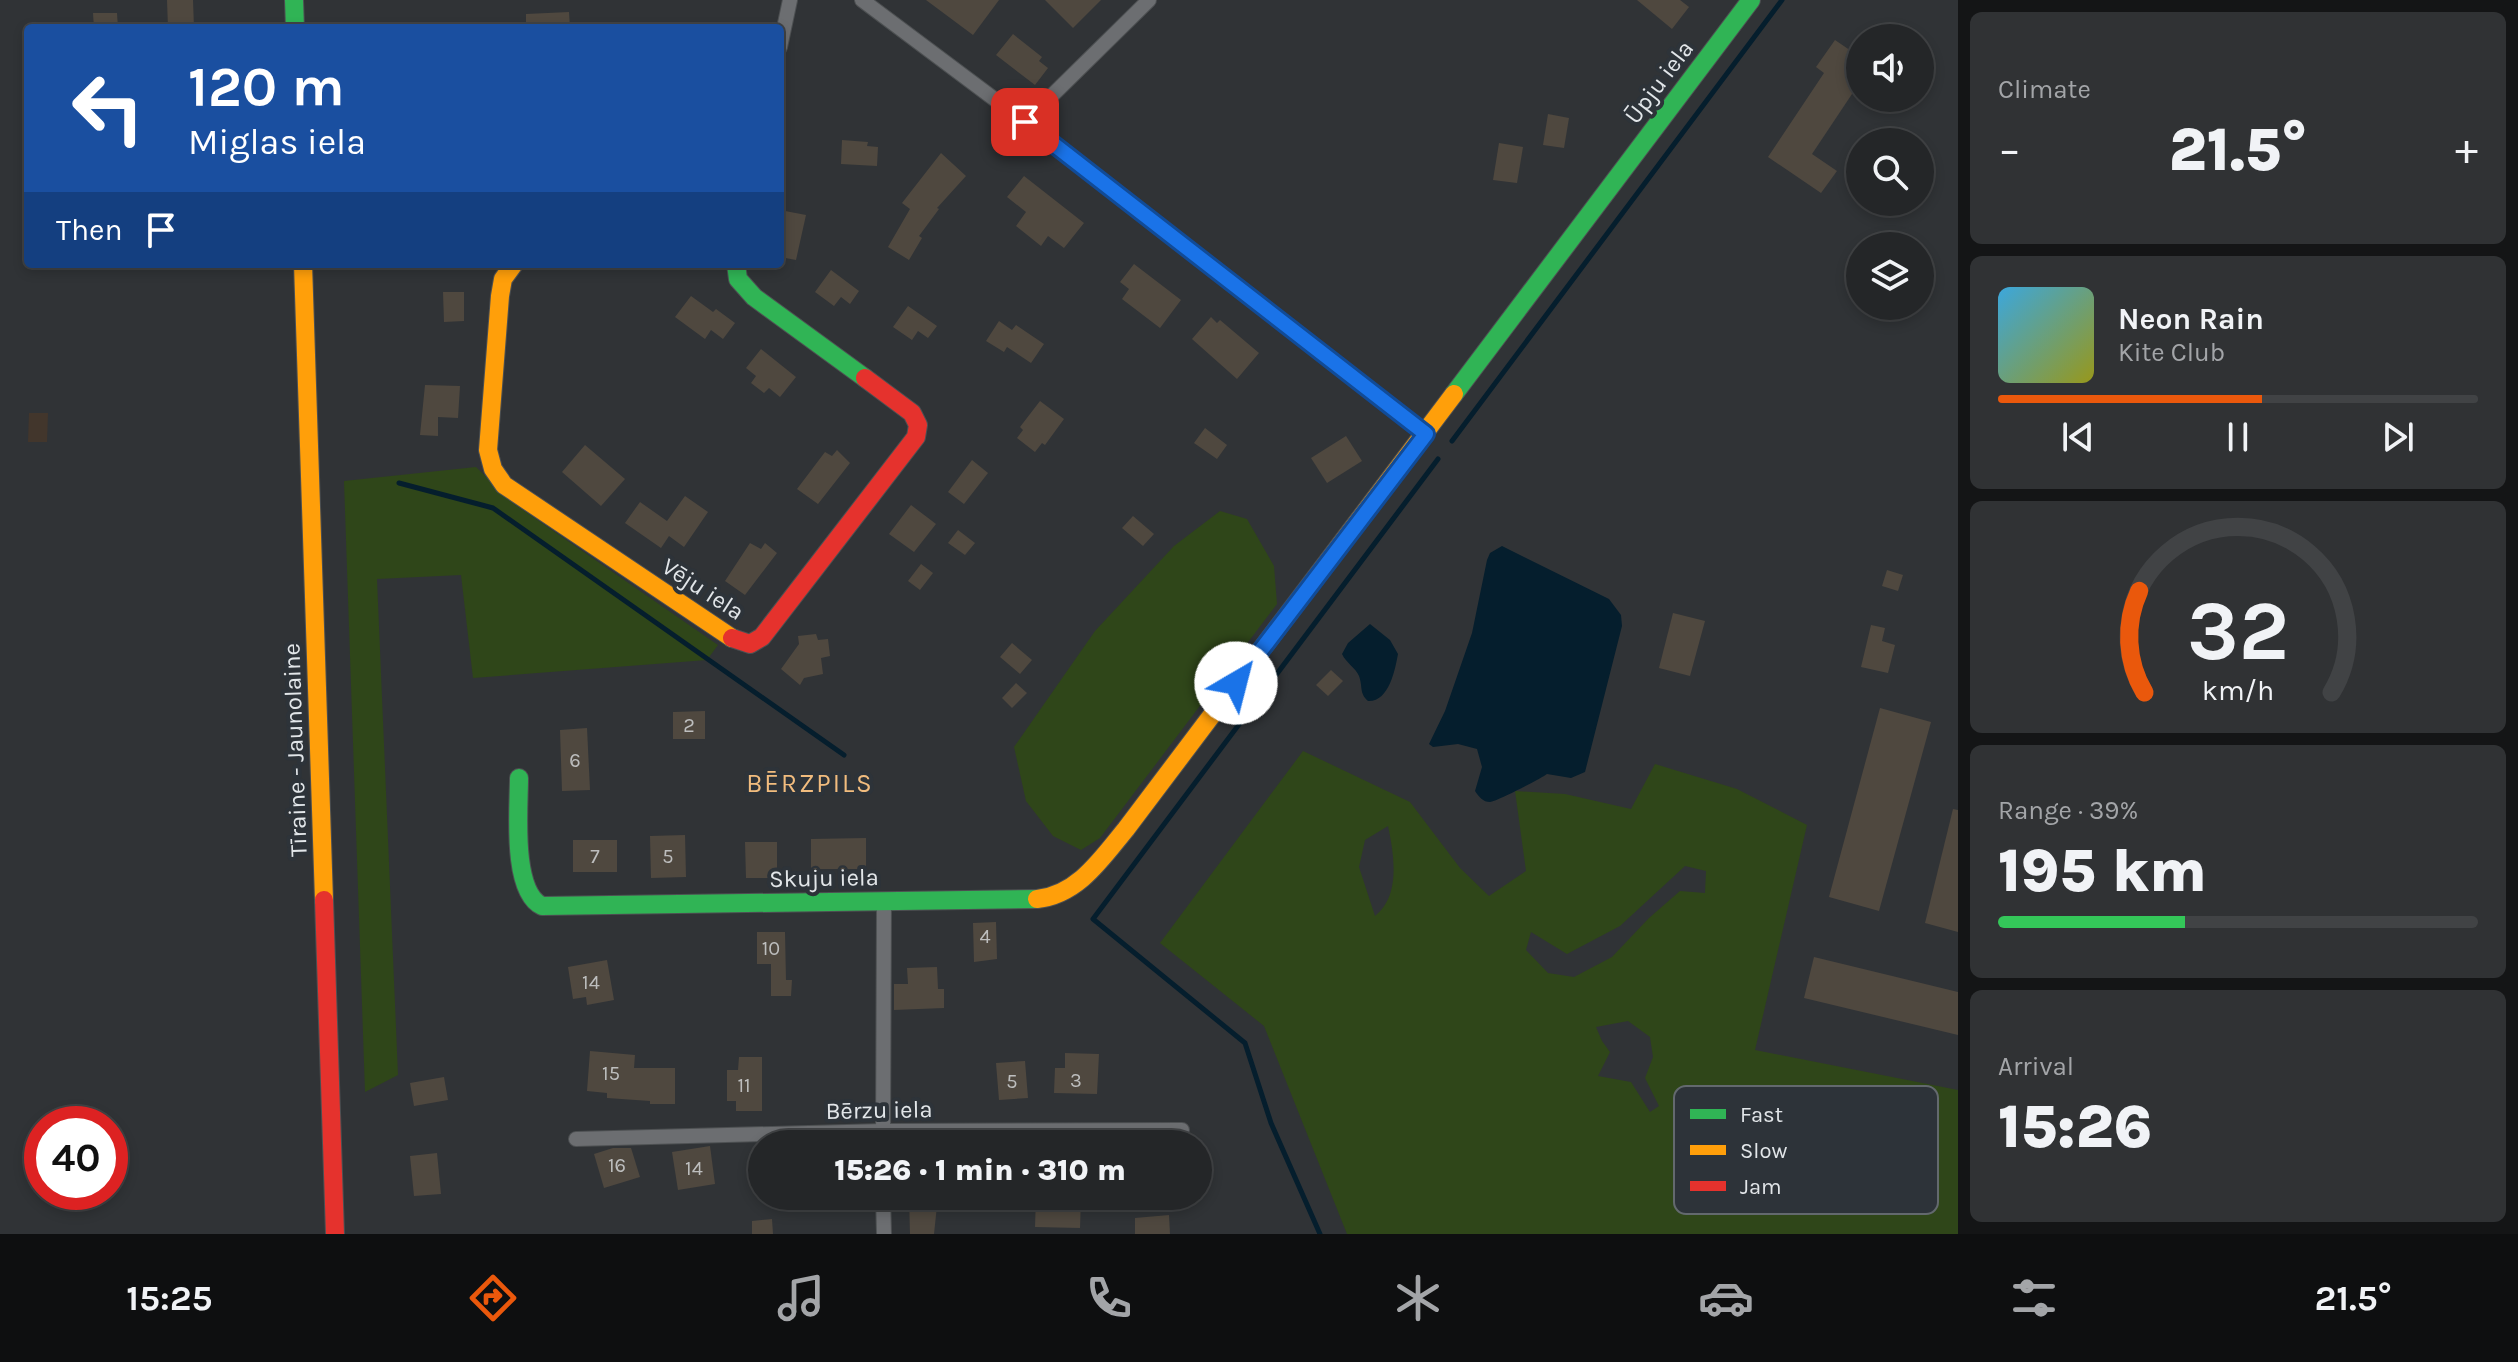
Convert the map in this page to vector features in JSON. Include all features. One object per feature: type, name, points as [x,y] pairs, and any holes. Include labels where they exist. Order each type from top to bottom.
[{"type":"street","points":[[294,0],[295,24]]},
{"type":"street","points":[[784,28],[790,0]]},
{"type":"street","points":[[862,0],[1025,122],[1426,434]]},
{"type":"street","points":[[1025,122],[1149,0]]},
{"type":"street","name":"Ūpju iela","points":[[1084,879],[1126,829],[1426,434],[1751,0]]},
{"type":"street","name":"Tīraine - Jaunolaine","points":[[303,268],[335,1234]]},
{"type":"street","name":"Vēju iela","points":[[511,268],[503,279],[500,296],[488,450],[493,469],[504,485],[735,640],[750,644],[772,626],[916,437],[918,425],[912,413],[754,297],[738,279],[737,268]]},
{"type":"street","name":"Skuju iela","points":[[519,778],[520,851],[526,888],[535,903],[548,907],[1042,899],[1084,879]]},
{"type":"street","points":[[883,1130],[884,900]]},
{"type":"street","name":"Bērzu iela","points":[[576,1139],[748,1138]]},
{"type":"street","points":[[883,1210],[884,1234]]},
{"type":"shaded area","points":[[29,413],[48,413],[47,442],[28,442]]},
{"type":"green space","points":[[476,467],[513,503],[718,645],[707,660],[473,678],[461,575],[377,579],[398,1075],[365,1092],[344,481]]},
{"type":"green space","points":[[1220,511],[1247,519],[1274,566],[1277,604],[1100,838],[1081,850],[1053,836],[1026,801],[1014,747],[1095,631],[1174,546]]},
{"type":"green space","points":[[1303,751],[1410,802],[1460,868],[1489,896],[1526,871],[1515,791],[1565,794],[1631,809],[1655,764],[1737,789],[1807,825],[1755,1050],[1938,1086],[1674,1086],[1674,1214],[1938,1214],[1938,1086],[1958,1090],[1958,1234],[1347,1234],[1264,1026],[1160,943]],"holes":[[[1388,826],[1392,849],[1392,886],[1383,908],[1375,916],[1359,867],[1365,840]],[[1685,866],[1706,871],[1705,893],[1680,891],[1612,957],[1574,977],[1548,973],[1526,950],[1531,932],[1567,954],[1620,926]],[[1628,1021],[1650,1037],[1653,1057],[1645,1078],[1659,1106],[1650,1112],[1631,1082],[1598,1076],[1610,1052],[1596,1027]]]},
{"type":"water","points":[[1502,546],[1609,599],[1621,615],[1622,626],[1585,772],[1571,778],[1547,774],[1490,802],[1481,799],[1475,791],[1482,767],[1477,749],[1458,744],[1433,747],[1429,744],[1445,711],[1472,633],[1487,560],[1490,553]]},
{"type":"water","points":[[1370,624],[1390,640],[1398,654],[1386,691],[1375,700],[1368,701],[1362,692],[1358,673],[1342,654],[1348,643]]},
{"type":"building","points":[[167,0],[193,0],[194,24],[168,24]]},
{"type":"building","points":[[926,0],[999,0],[973,35]]},
{"type":"building","points":[[1045,0],[1101,0],[1073,28]]},
{"type":"building","points":[[1637,0],[1680,0],[1689,7],[1672,29]]},
{"type":"building","points":[[569,12],[570,24],[526,24],[526,14]]},
{"type":"building","points":[[93,13],[117,13],[118,24],[94,24]]},
{"type":"building","points":[[1013,34],[1042,57],[1039,61],[1048,68],[1035,85],[996,55]]},
{"type":"building","points":[[1835,40],[1846,47],[1846,103],[1812,154],[1837,171],[1821,193],[1768,157],[1824,73],[1816,67]]},
{"type":"building","points":[[1548,114],[1569,118],[1564,148],[1543,145]]},
{"type":"building","points":[[842,140],[868,142],[867,146],[878,147],[877,166],[841,164]]},
{"type":"building","points":[[1499,143],[1523,147],[1517,183],[1493,180]]},
{"type":"building","points":[[941,153],[966,176],[937,208],[919,236],[922,238],[909,260],[888,247],[910,209],[902,203]]},
{"type":"building","points":[[1024,176],[1084,223],[1064,248],[1048,236],[1041,246],[1016,226],[1026,212],[1007,197]]},
{"type":"building","points":[[784,211],[806,215],[796,260],[784,258]]},
{"type":"building","points":[[1134,264],[1181,300],[1160,328],[1122,299],[1129,289],[1120,282]]},
{"type":"building","points":[[831,270],[859,291],[850,304],[841,297],[834,306],[815,292]]},
{"type":"building","points":[[443,292],[464,292],[464,321],[444,322]]},
{"type":"building","points":[[691,296],[735,323],[723,339],[711,330],[705,339],[675,317]]},
{"type":"building","points":[[908,306],[937,326],[928,338],[918,331],[912,340],[893,327]]},
{"type":"building","points":[[1211,317],[1217,323],[1220,320],[1259,353],[1237,379],[1192,339]]},
{"type":"building","points":[[999,321],[1012,330],[1016,325],[1044,344],[1031,363],[1007,347],[1004,352],[986,341]]},
{"type":"building","points":[[761,349],[796,377],[780,397],[769,388],[764,393],[751,383],[756,376],[746,368]]},
{"type":"building","points":[[425,385],[460,386],[458,418],[438,417],[438,436],[420,435]]},
{"type":"building","points":[[1040,401],[1064,419],[1045,445],[1042,443],[1035,452],[1017,438],[1023,430],[1020,427]]},
{"type":"building","points":[[1205,428],[1227,445],[1217,459],[1194,443]]},
{"type":"building","points":[[1346,436],[1362,461],[1327,483],[1311,458]]},
{"type":"building","points":[[585,445],[625,479],[601,506],[562,472]]},
{"type":"building","points":[[837,450],[850,463],[818,504],[797,489],[825,452],[832,456]]},
{"type":"building","points":[[972,460],[988,473],[964,504],[948,492]]},
{"type":"building","points":[[685,496],[708,512],[684,547],[669,536],[661,548],[625,523],[640,502],[667,521]]},
{"type":"building","points":[[911,505],[936,524],[914,552],[889,534]]},
{"type":"building","points":[[1133,516],[1154,534],[1143,546],[1122,528]]},
{"type":"building","points":[[958,530],[975,543],[965,555],[948,543]]},
{"type":"building","points":[[750,543],[761,549],[765,543],[777,553],[745,595],[725,581]]},
{"type":"building","points":[[921,564],[933,573],[920,590],[908,581]]},
{"type":"building","points":[[1887,570],[1903,575],[1898,591],[1882,586]]},
{"type":"building","points":[[1673,613],[1705,621],[1690,676],[1659,668]]},
{"type":"building","points":[[1871,625],[1885,628],[1882,641],[1895,645],[1888,673],[1861,667]]},
{"type":"building","points":[[816,634],[818,640],[828,639],[830,656],[821,658],[823,674],[804,678],[800,685],[781,669],[799,644],[798,636]]},
{"type":"building","points":[[1012,643],[1032,660],[1020,674],[1000,657]]},
{"type":"building","points":[[1331,670],[1343,681],[1328,696],[1316,685]]},
{"type":"building","points":[[1016,683],[1027,693],[1012,708],[1002,698]]},
{"type":"building","points":[[1880,708],[1931,722],[1879,911],[1829,897]]},
{"type":"building","points":[[705,711],[705,739],[673,739],[673,712]]},
{"type":"building","points":[[587,728],[590,790],[562,791],[560,730]]},
{"type":"building","points":[[1953,809],[1958,810],[1958,932],[1925,923]]},
{"type":"building","points":[[685,835],[686,877],[651,878],[650,836]]},
{"type":"building","points":[[866,838],[866,869],[811,869],[811,839]]},
{"type":"building","points":[[573,840],[617,840],[617,872],[573,872]]},
{"type":"building","points":[[745,842],[777,842],[777,878],[746,878]]},
{"type":"building","points":[[996,922],[997,959],[974,962],[973,923]]},
{"type":"building","points":[[757,932],[785,932],[786,980],[792,980],[791,996],[771,996],[771,964],[757,964]]},
{"type":"building","points":[[1814,957],[1958,992],[1958,1035],[1804,998]]},
{"type":"building","points":[[607,960],[614,1000],[587,1005],[586,997],[573,999],[568,967]]},
{"type":"building","points":[[937,967],[938,989],[944,989],[944,1008],[894,1010],[894,984],[908,984],[907,968]]},
{"type":"building","points":[[590,1051],[635,1055],[634,1068],[675,1068],[675,1104],[607,1098],[607,1093],[587,1091]]},
{"type":"building","points":[[1065,1053],[1099,1054],[1097,1094],[1054,1093],[1055,1068],[1065,1068]]},
{"type":"building","points":[[739,1057],[762,1057],[762,1111],[736,1111],[736,1101],[727,1101],[727,1070],[738,1070]]},
{"type":"building","points":[[1025,1061],[1028,1098],[999,1100],[996,1063]]},
{"type":"building","points":[[444,1077],[448,1100],[414,1106],[410,1083]]},
{"type":"building","points":[[710,1146],[715,1184],[678,1190],[672,1152]]},
{"type":"building","points":[[613,1148],[631,1148],[640,1177],[604,1188],[594,1154]]},
{"type":"building","points":[[437,1153],[441,1194],[414,1196],[410,1156]]},
{"type":"building","points":[[909,1210],[937,1210],[934,1234],[910,1234]]},
{"type":"building","points":[[1036,1210],[1081,1210],[1080,1228],[1035,1227]]},
{"type":"building","points":[[1169,1215],[1170,1234],[1135,1234],[1135,1218]]},
{"type":"building","points":[[772,1219],[773,1234],[752,1234],[752,1221]]},
{"type":"waterway","points":[[1452,441],[1782,0]]},
{"type":"waterway","points":[[1320,1234],[1271,1123],[1245,1043],[1093,919],[1438,459]]},
{"type":"waterway","points":[[399,483],[493,508],[844,755]]},
{"type":"traffic: fast","points":[[294,0],[295,24]]},
{"type":"traffic: fast","points":[[1454,394],[1751,0]]},
{"type":"traffic: fast","points":[[737,268],[738,279],[754,297],[865,378]]},
{"type":"traffic: fast","points":[[519,778],[521,867],[525,884],[532,897],[542,906],[1037,899]]},
{"type":"traffic: slow","points":[[303,268],[324,900]]},
{"type":"traffic: slow","points":[[511,268],[503,279],[500,296],[488,450],[493,469],[504,485],[732,638]]},
{"type":"traffic: slow","points":[[1037,899],[1052,896],[1077,883],[1108,852],[1454,394]]},
{"type":"traffic: jam","points":[[732,638],[750,644],[762,637],[916,437],[918,425],[912,413],[865,378]]},
{"type":"traffic: jam","points":[[324,900],[335,1234]]},
{"type":"district","name":"BĒRZPILS","points":[[810,783]]},
{"type":"route","points":[[1025,122],[1426,434],[1236,683]]}]
